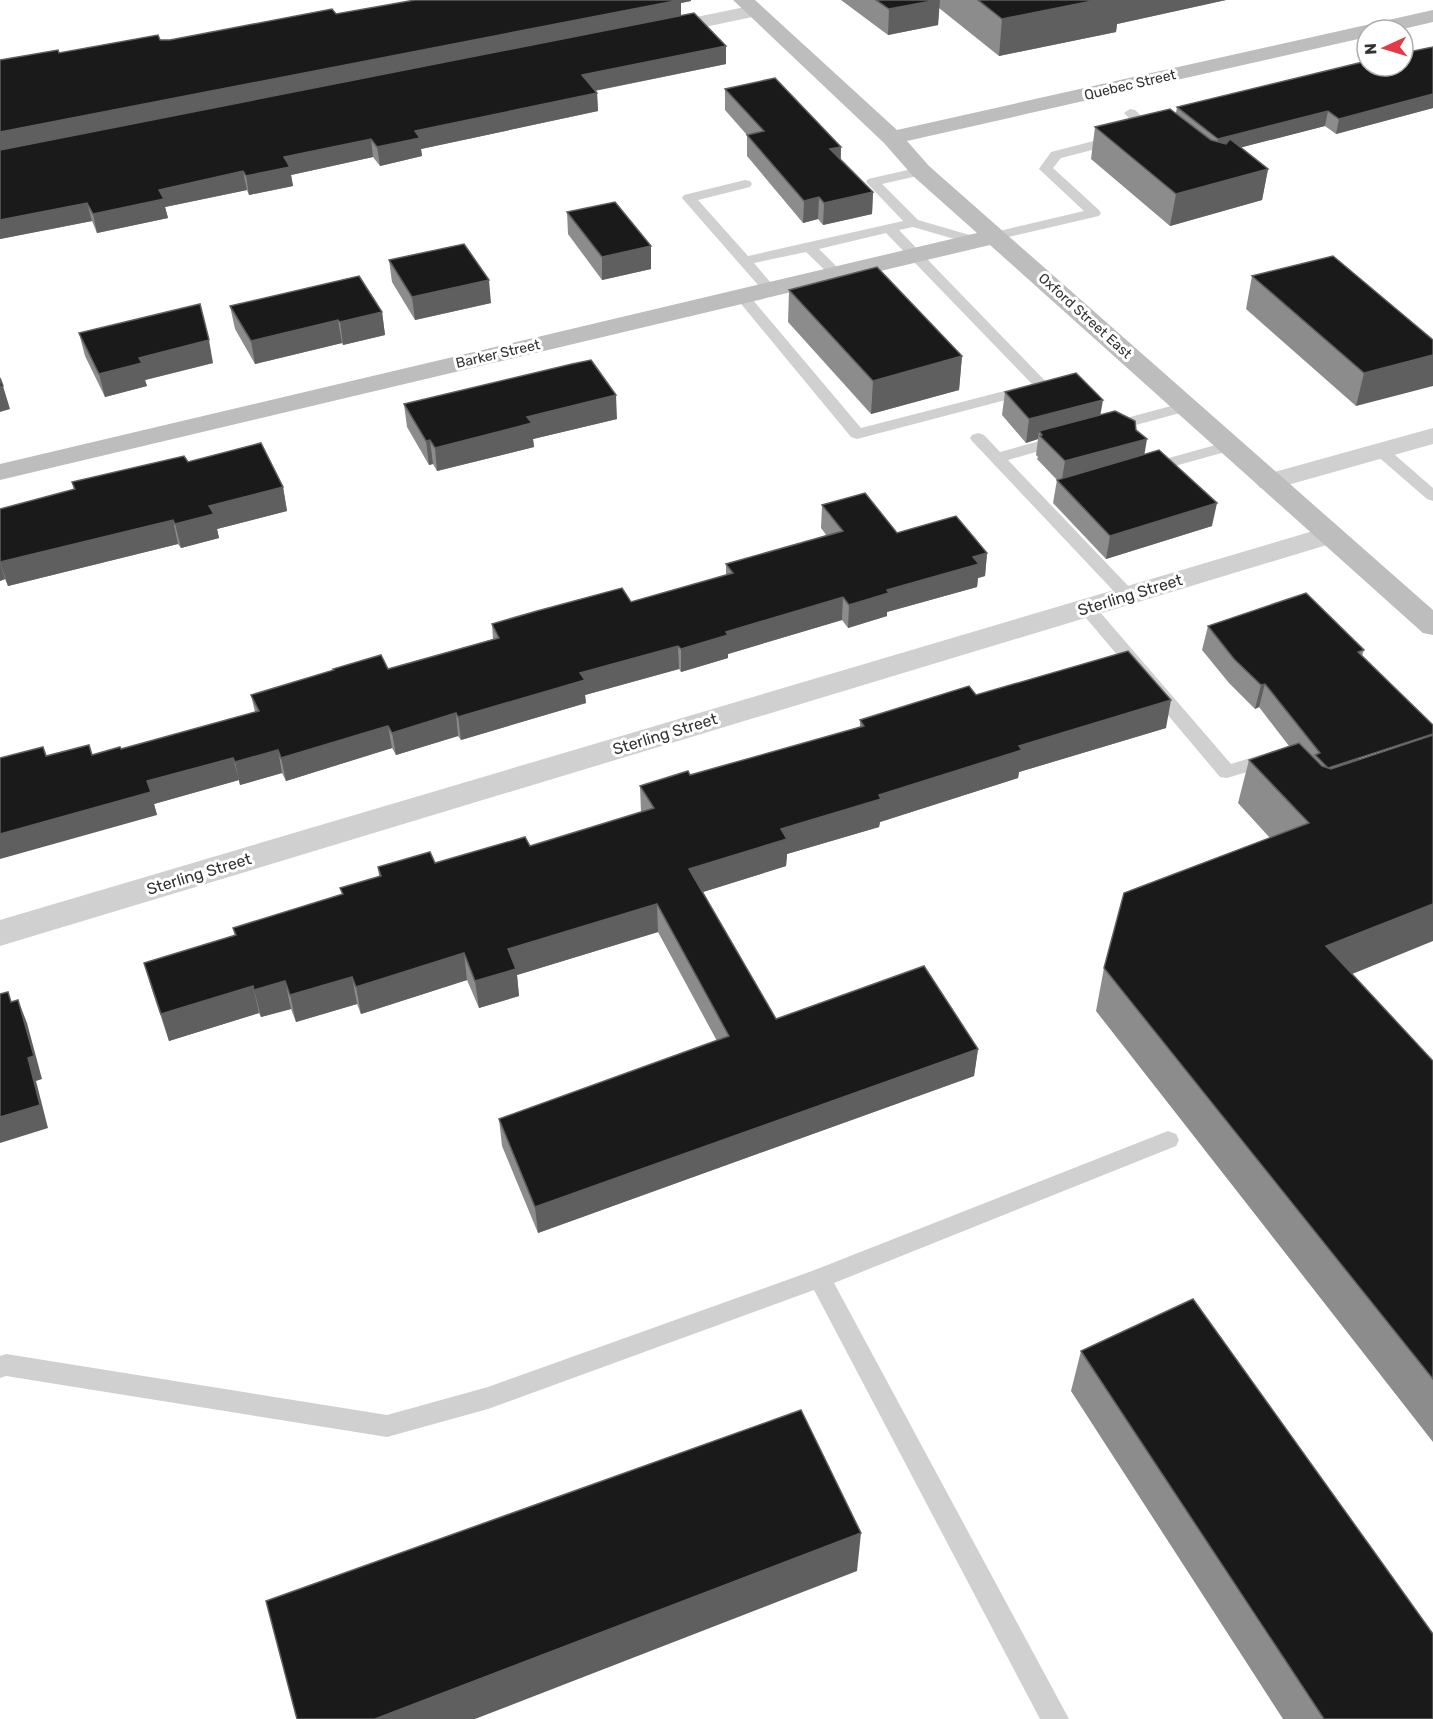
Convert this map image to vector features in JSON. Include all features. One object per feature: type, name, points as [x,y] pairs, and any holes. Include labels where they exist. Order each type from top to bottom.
[{"type":"street","points":[[639,34],[749,6]]},
{"type":"street","name":"Oxford Street East","points":[[749,6],[892,138],[986,238],[1186,407],[1433,626]]},
{"type":"street","points":[[1415,20],[1433,16]]},
{"type":"street","name":"Quebec Street","points":[[892,138],[1355,34]]},
{"type":"street","name":"Barker Street","points":[[0,472],[986,238]]},
{"type":"street","points":[[1270,482],[1433,436]]},
{"type":"street","name":"Sterling Street","points":[[0,933],[1330,535]]},
{"type":"lane","points":[[1130,113],[1149,130]]},
{"type":"lane","points":[[745,261],[913,223],[986,238],[1094,213],[1046,169],[1056,155],[1149,130],[1166,134]]},
{"type":"lane","points":[[913,223],[873,182],[921,171]]},
{"type":"lane","points":[[745,184],[688,198],[770,290]]},
{"type":"lane","points":[[742,296],[857,434],[1042,386],[889,228]]},
{"type":"lane","points":[[809,247],[837,274]]},
{"type":"lane","points":[[1097,430],[1186,407]]},
{"type":"lane","points":[[997,458],[1075,436]]},
{"type":"lane","points":[[978,438],[1128,596]]},
{"type":"lane","points":[[1128,474],[1230,446]]},
{"type":"lane","points":[[1381,451],[1433,496]]},
{"type":"lane","points":[[1036,499],[1059,493]]},
{"type":"lane","points":[[1088,608],[1227,772],[1272,756],[1287,772]]},
{"type":"lane","points":[[0,1367],[6,1365],[387,1426],[488,1398],[820,1278],[1168,1140]]},
{"type":"lane","points":[[820,1278],[1055,1719]]},
{"type":"building","points":[[415,0],[680,0],[0,132],[0,60],[58,50],[59,53],[158,35],[160,40],[170,40],[332,9],[336,14]]},
{"type":"building","points":[[876,0],[937,0],[889,9]]},
{"type":"building","points":[[978,0],[1097,0],[1002,19]]},
{"type":"building","points":[[694,13],[726,46],[582,75],[597,93],[415,131],[420,138],[377,147],[371,139],[284,157],[290,167],[246,176],[243,171],[159,190],[164,199],[93,214],[87,203],[0,220],[0,150]]},
{"type":"building","points":[[1433,47],[1433,94],[1339,119],[1328,111],[1218,139],[1177,107],[1355,64],[1355,78],[1415,78],[1415,51]]},
{"type":"building","points":[[775,78],[841,147],[830,149],[873,192],[824,203],[819,197],[804,201],[747,135],[764,131],[725,89]]},
{"type":"building","points":[[1170,109],[1211,140],[1226,144],[1230,139],[1268,169],[1176,194],[1095,127]]},
{"type":"building","points":[[615,202],[651,246],[602,257],[567,212]]},
{"type":"building","points":[[464,244],[489,280],[412,297],[389,260]]},
{"type":"building","points":[[1333,256],[1433,340],[1433,355],[1364,373],[1252,276]]},
{"type":"building","points":[[877,267],[962,356],[873,381],[789,290]]},
{"type":"building","points":[[359,276],[382,312],[251,341],[230,306]]},
{"type":"building","points":[[200,304],[209,340],[139,358],[142,363],[99,374],[79,333]]},
{"type":"building","points":[[591,360],[616,395],[527,417],[532,423],[435,448],[430,440],[426,441],[404,404],[572,364]]},
{"type":"building","points":[[1076,373],[1103,400],[1029,419],[1005,392]]},
{"type":"building","points":[[1115,411],[1135,421],[1136,430],[1147,439],[1065,461],[1040,436],[1042,435],[1039,431]]},
{"type":"building","points":[[261,443],[283,487],[209,506],[214,514],[175,524],[173,520],[0,562],[0,509],[75,489],[72,482],[184,456],[188,462]]},
{"type":"building","points":[[1159,450],[1217,503],[1110,536],[1057,480]]},
{"type":"building","points":[[865,493],[897,533],[956,516],[987,553],[973,557],[979,564],[887,590],[889,593],[849,605],[843,597],[726,632],[728,635],[681,649],[678,646],[580,673],[585,680],[458,717],[456,713],[392,733],[388,726],[281,758],[278,750],[235,762],[233,758],[147,781],[151,792],[0,834],[0,758],[43,747],[46,756],[89,745],[92,755],[120,747],[121,749],[259,711],[251,695],[381,655],[388,669],[499,638],[492,624],[537,611],[622,588],[631,602],[733,573],[726,564],[843,531],[822,505]]},
{"type":"building","points":[[1306,593],[1364,650],[1358,652],[1433,725],[1433,734],[1328,768],[1315,755],[1320,753],[1265,684],[1261,685],[1234,659],[1208,626]]},
{"type":"building","points":[[1128,651],[1171,700],[1019,746],[1022,750],[879,795],[881,799],[781,829],[787,839],[689,869],[776,1019],[924,966],[978,1049],[535,1207],[499,1119],[729,1036],[657,904],[508,949],[516,969],[475,981],[464,953],[356,987],[352,977],[290,995],[285,981],[254,990],[253,986],[161,1014],[144,963],[236,935],[233,928],[343,894],[340,888],[381,876],[378,867],[430,852],[435,863],[525,837],[530,846],[654,808],[640,786],[688,771],[690,775],[864,726],[860,720],[969,686],[976,695]]},
{"type":"building","points":[[1433,735],[1433,904],[1326,946],[1433,1061],[1433,1379],[1104,968],[1124,893],[1309,823],[1249,760],[1299,743],[1322,766],[1331,769]]},
{"type":"building","points":[[8,992],[11,1002],[18,1000],[34,1056],[28,1058],[40,1105],[0,1117],[0,994]]},
{"type":"building","points":[[1193,1299],[1433,1634],[1433,1719],[1324,1719],[1081,1351]]},
{"type":"building","points":[[801,1410],[861,1533],[375,1719],[297,1719],[266,1601]]}]
